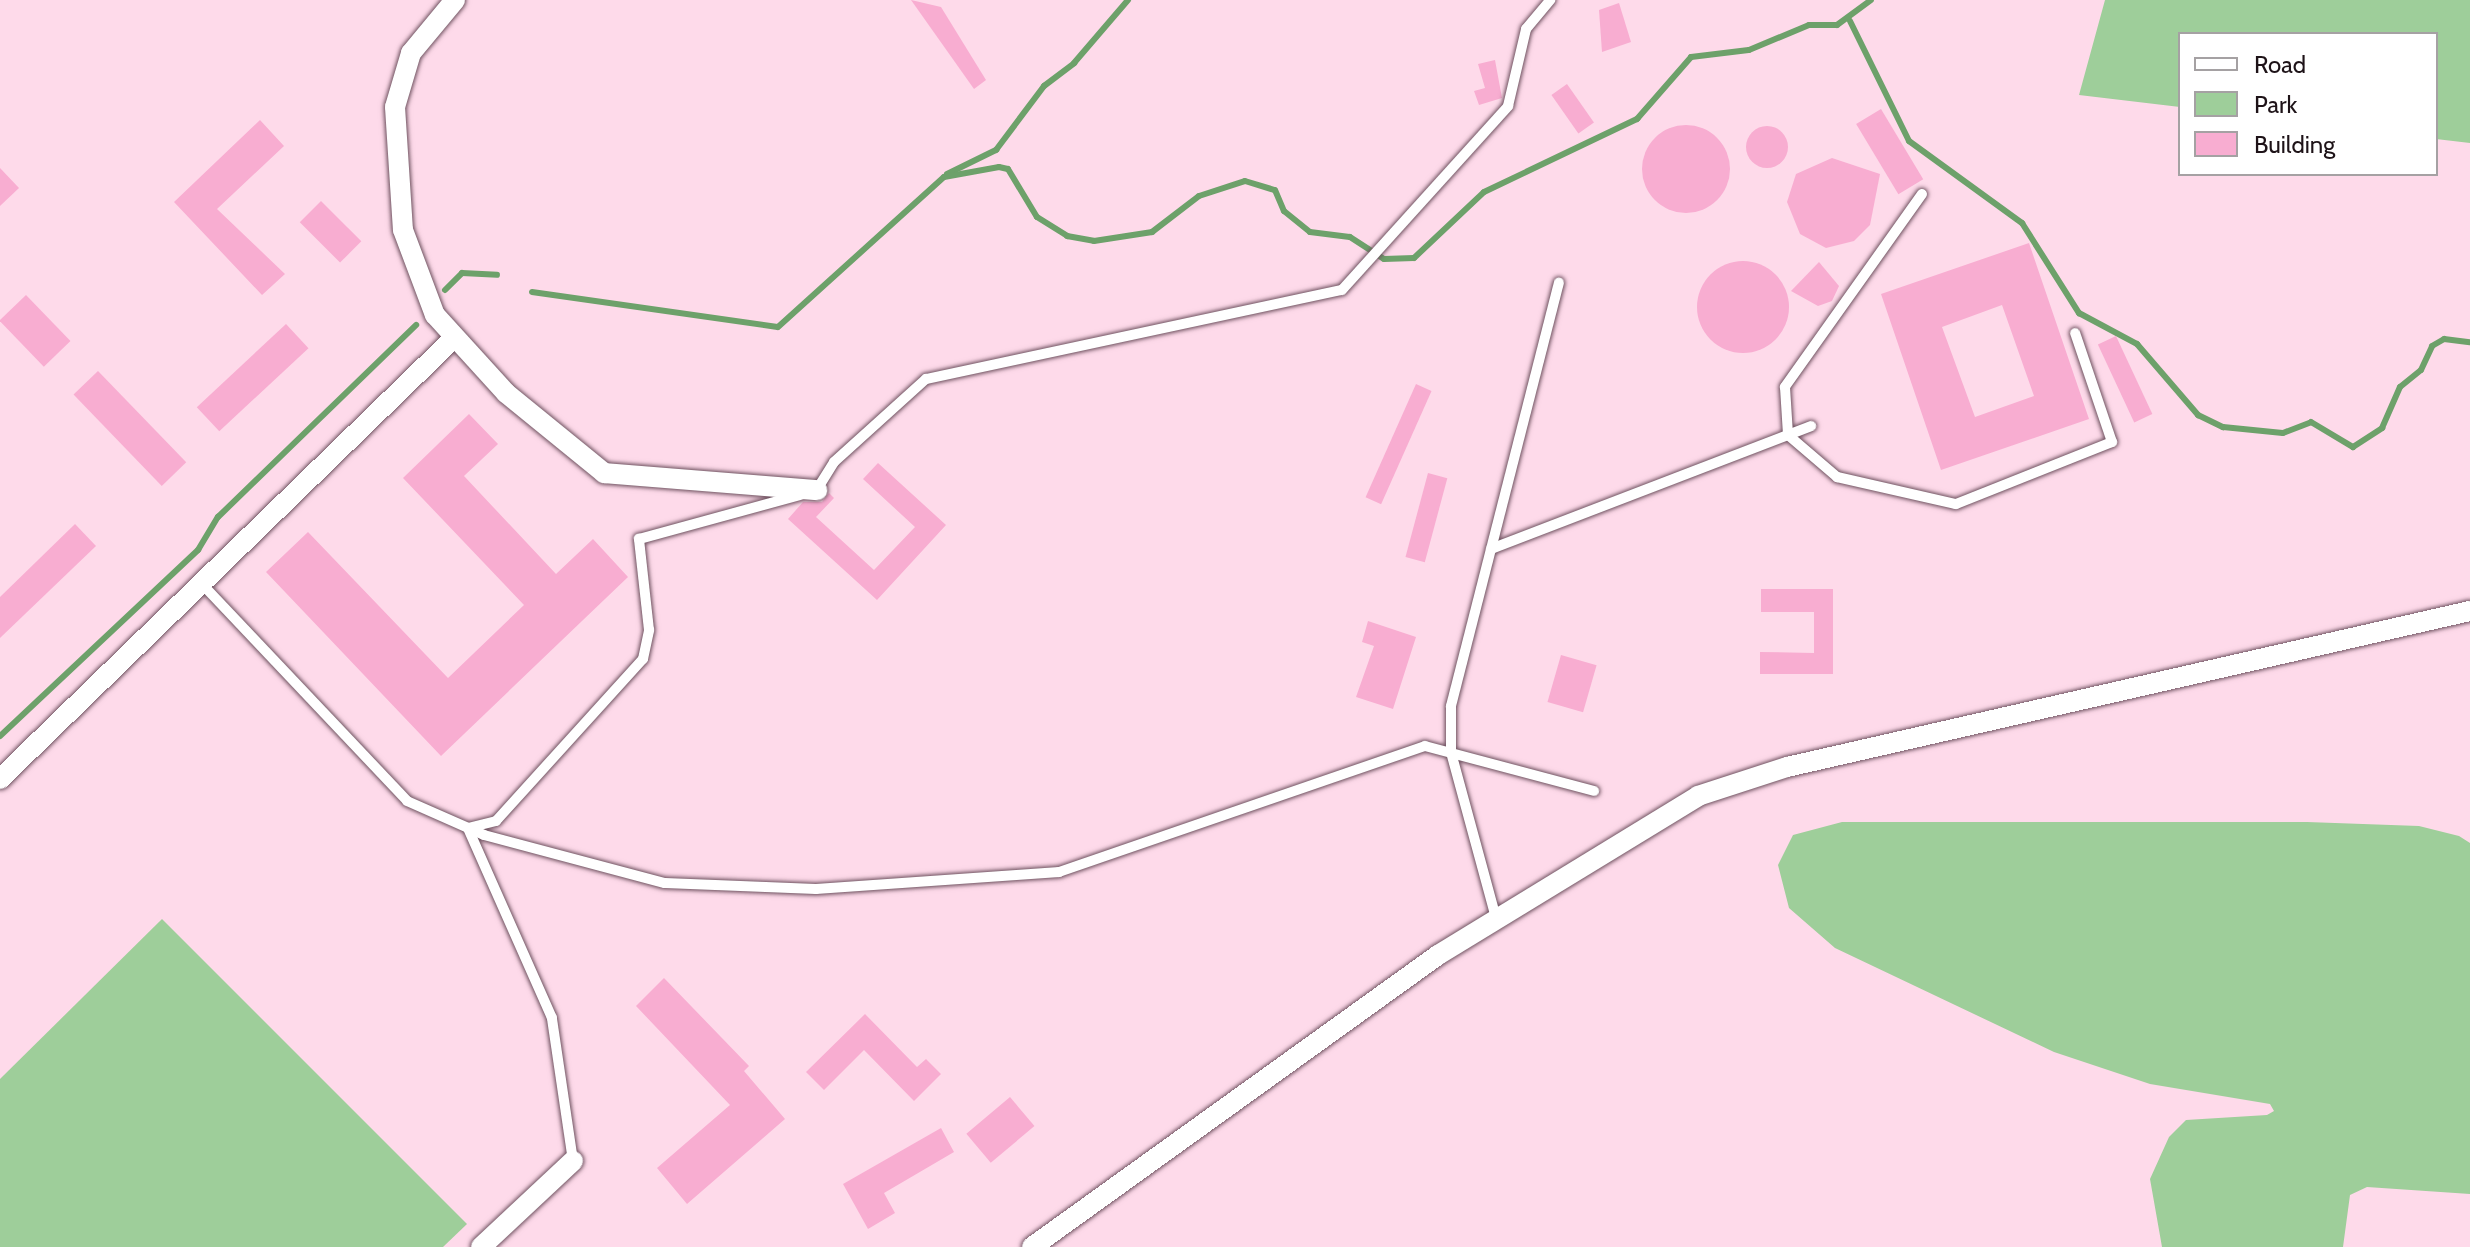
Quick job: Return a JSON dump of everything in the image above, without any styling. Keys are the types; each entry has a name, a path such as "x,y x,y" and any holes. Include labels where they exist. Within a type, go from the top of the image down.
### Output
{"street":[{"path":"455,0 411,53 395,107 403,230 422,297 435,315 453,339 604,473 817,490"},
{"path":"0,779 453,339"},
{"path":"1032,1247 1496,918 1641,825 1719,788 2470,611"},
{"path":"481,1247 573,1161"}],"lane":[{"path":"468,828 496,821 643,659 649,630 639,539 817,490 834,462 926,379 1342,290 1508,106 1526,29 1550,0"},
{"path":"1922,194 1785,387 1788,435 1837,477 1956,504 2112,442 2075,333"},
{"path":"1496,918 1451,752 1451,706 1559,283"},
{"path":"1491,549 1811,426"},
{"path":"203,585 378,777 407,801 468,828 688,886 816,889 1030,875 1087,866 1414,748 1451,752 1594,791"},
{"path":"468,828 552,1018 573,1161"}],"green space":[{"path":"2105,0 2470,0 2470,143 2438,139 2438,32 2178,32 2178,107 2079,95"},
{"path":"1842,822 2307,822 2419,826 2459,836 2470,843 2470,1194 2367,1187 2350,1195 2343,1247 2162,1247 2150,1179 2169,1137 2186,1120 2267,1115 2274,1111 2270,1104 2150,1084 2054,1052 1835,948 1789,908 1778,865 1793,835"},
{"path":"162,919 467,1224 443,1247 0,1247 0,1079"}],"building":[{"path":"911,0 941,7 986,80 974,89"},
{"path":"1619,3 1631,42 1602,52 1599,10"},
{"path":"1495,60 1502,98 1479,105 1474,91 1485,88 1478,64"},
{"path":"1567,84 1594,123 1578,133 1551,95"},
{"path":"1881,109 1923,179 1898,194 1856,124"},
{"path":"260,120 284,146 217,209 285,274 262,295 174,202"},
{"path":"1677,125 1695,125 1711,132 1723,144 1730,160 1730,178 1723,194 1711,206 1695,213 1677,213 1661,206 1649,194 1642,178 1642,160 1649,144 1661,132"},
{"path":"1767,126 1782,132 1788,147 1782,162 1767,168 1752,162 1746,147 1752,132"},
{"path":"1832,158 1880,174 1870,225 1854,241 1826,248 1800,234 1787,202 1796,174"},
{"path":"0,168 19,188 0,206"},
{"path":"321,201 361,241 340,263 300,222"},
{"path":"2029,243 2089,419 1941,470 1881,294","holes":["2002,305 2034,396 1975,417 1942,327"]},
{"path":"1743,261 1761,265 1775,275 1785,289 1789,307 1785,325 1775,339 1761,349 1743,353 1725,349 1711,339 1701,325 1697,307 1701,289 1711,275 1725,265"},
{"path":"1819,262 1839,286 1832,301 1818,306 1791,291"},
{"path":"26,295 70,341 44,367 0,321"},
{"path":"286,324 309,348 219,431 197,407"},
{"path":"2116,336 2152,414 2134,422 2098,344"},
{"path":"98,371 186,462 162,486 74,395"},
{"path":"1416,384 1432,391 1381,504 1366,497"},
{"path":"469,414 498,444 464,476 556,574 593,539 628,577 441,756 266,572 308,532 448,678 524,605 403,478"},
{"path":"878,463 946,525 877,600 788,519 803,502 822,502 829,493 834,498 816,517 874,570 915,527 863,479"},
{"path":"1428,473 1447,478 1425,562 1405,557"},
{"path":"75,524 96,546 0,638 0,597"},
{"path":"1761,589 1833,589 1833,674 1760,674 1760,652 1814,653 1814,612 1761,612"},
{"path":"1368,621 1416,637 1393,709 1356,697 1374,646 1362,642"},
{"path":"1561,655 1597,665 1583,712 1547,702"},
{"path":"664,978 749,1066 744,1071 785,1119 687,1204 657,1168 730,1105 636,1006"},
{"path":"865,1014 917,1067 926,1059 941,1074 914,1101 864,1050 824,1090 806,1072"},
{"path":"1010,1097 1034,1126 991,1163 966,1134"},
{"path":"941,1128 954,1152 884,1193 895,1213 868,1229 843,1184"}],"waterway":[{"path":"947,174 996,150 1044,86 1074,63 1128,0"},
{"path":"532,292 778,327 944,177 999,167 1008,169 1037,217 1067,236 1094,241 1152,232 1199,196 1245,181 1275,190 1284,211 1310,232 1350,237 1384,259 1414,258 1484,192 1637,119 1691,57 1749,50 1809,25 1837,25 1871,0"},
{"path":"1850,21 1909,141 2022,223 2079,313 2137,344 2198,415 2223,427 2283,433 2311,422 2353,447 2382,428 2400,387 2421,370 2432,346 2444,339 2470,342"},
{"path":"445,290 462,273 497,275"},
{"path":"0,736 198,550 218,517 416,325"}]}
